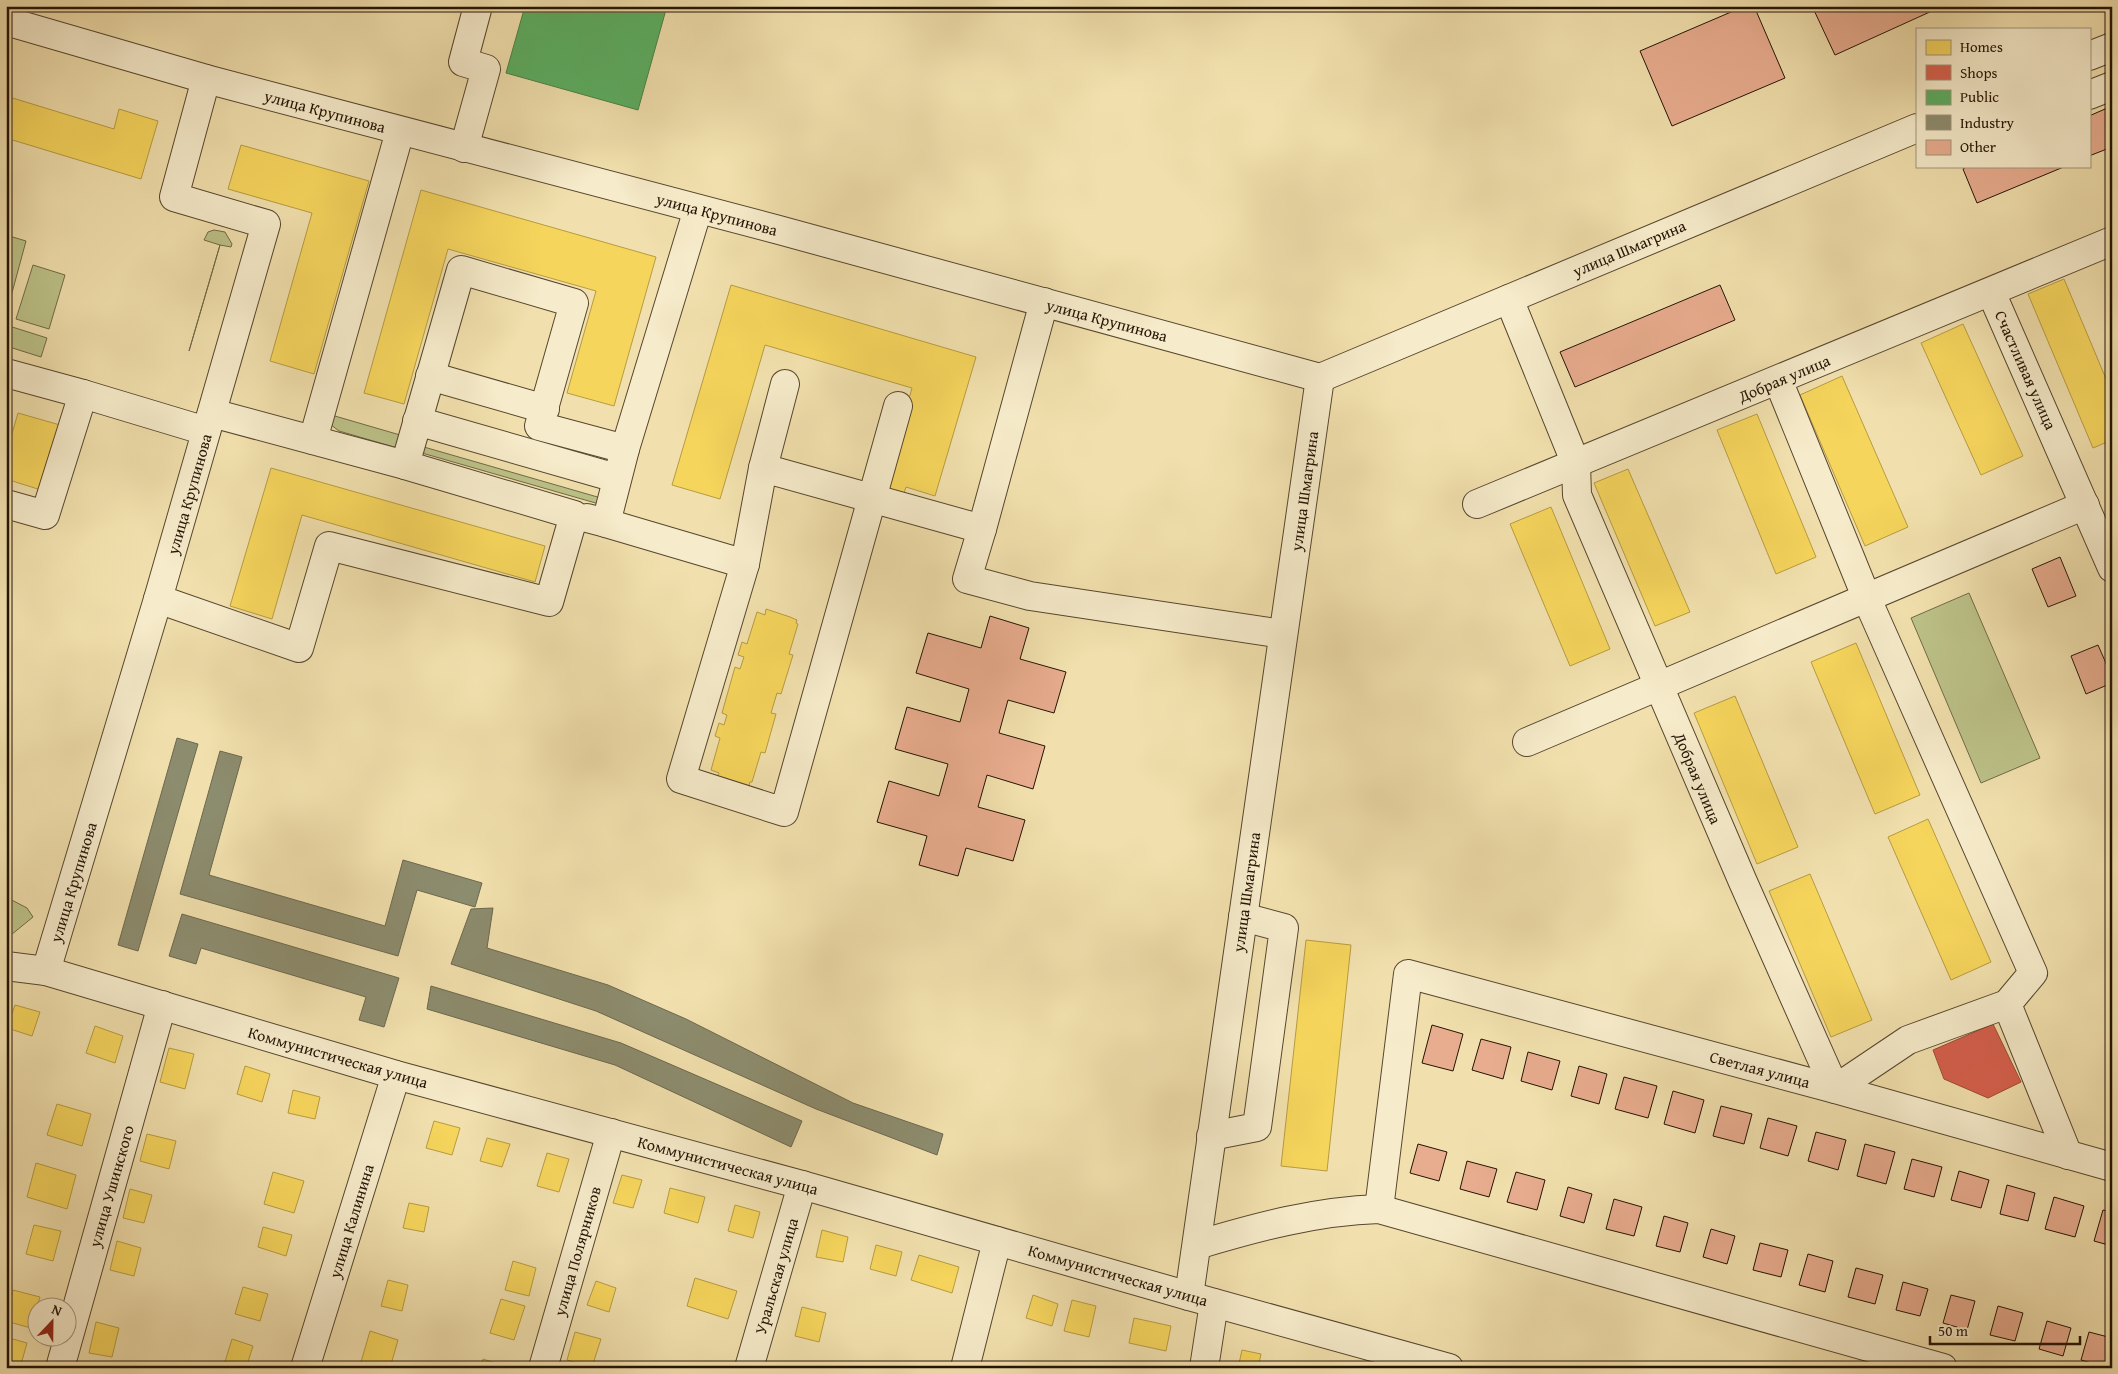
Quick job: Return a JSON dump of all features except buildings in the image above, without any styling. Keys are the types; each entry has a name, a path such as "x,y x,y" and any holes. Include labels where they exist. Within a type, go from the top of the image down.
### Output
{"street":[{"path":"464,148 486,68 463,62 478,6"},
{"name":"улица Крупинова","path":"6,21 206,79 698,209 1320,378"},
{"path":"2090,56 2112,47"},
{"name":"улица Крупинова","path":"46,971 158,600 266,224 174,197 206,79"},
{"path":"2090,95 2112,86"},
{"name":"улица Шмагрина","path":"1204,1368 1196,1245 1320,378 1916,128"},
{"path":"314,440 400,131"},
{"path":"606,522 616,478 698,209"},
{"name":"Счастливая улица","path":"2112,241 1992,292 2112,568"},
{"path":"404,465 461,270 574,303 540,426 625,449"},
{"name":"Добрая улица","path":"1477,504 1992,292"},
{"name":"Добрая улица","path":"1509,299 1576,464 1577,495 1743,882 1835,1089"},
{"path":"1044,302 968,579 1030,596 1283,634"},
{"path":"6,373 83,394 209,422 314,440 606,522 745,564"},
{"path":"430,376 545,409"},
{"path":"1778,380 1867,599 2033,973 2007,1004 1908,1040 1835,1089"},
{"path":"785,384 763,468 745,564 681,779 784,812 898,406"},
{"path":"6,504 46,515 83,394"},
{"path":"417,421 616,478"},
{"path":"763,468 982,529"},
{"path":"1527,742 1867,599 2085,504"},
{"path":"158,600 299,648 329,546 549,602 574,514"},
{"path":"1212,1136 1257,1127 1284,928 1243,917"},
{"name":"Коммунистическая улица","path":"6,966 46,971 396,1075 802,1185 1201,1299 1409,1362 1450,1368"},
{"name":"Светлая улица","path":"1379,1209 1408,974 1835,1089 2112,1167"},
{"path":"2007,1004 2068,1155"},
{"name":"улица Ушинского","path":"60,1368 162,1005"},
{"name":"улица Калинина","path":"306,1368 396,1075"},
{"name":"улица Полярников","path":"544,1368 610,1133"},
{"name":"Уральская улица","path":"750,1368 802,1185"},
{"path":"1196,1245 1276,1222 1329,1213 1379,1209 1943,1368"},
{"path":"965,1368 997,1241"}],"green space":[{"path":"214,230 225,232 232,244 231,247 204,240 208,232"},
{"path":"6,235 26,241 6,315"},
{"path":"33,265 65,275 49,329 16,319"},
{"path":"6,325 47,338 41,357 6,346"},
{"path":"328,414 407,437 400,447 394,447 339,431 326,421"},
{"path":"424,447 601,498 599,504 422,453"},
{"path":"1969,593 2040,758 1981,783 1911,618"},
{"path":"6,897 27,908 33,917 6,939"}]}
